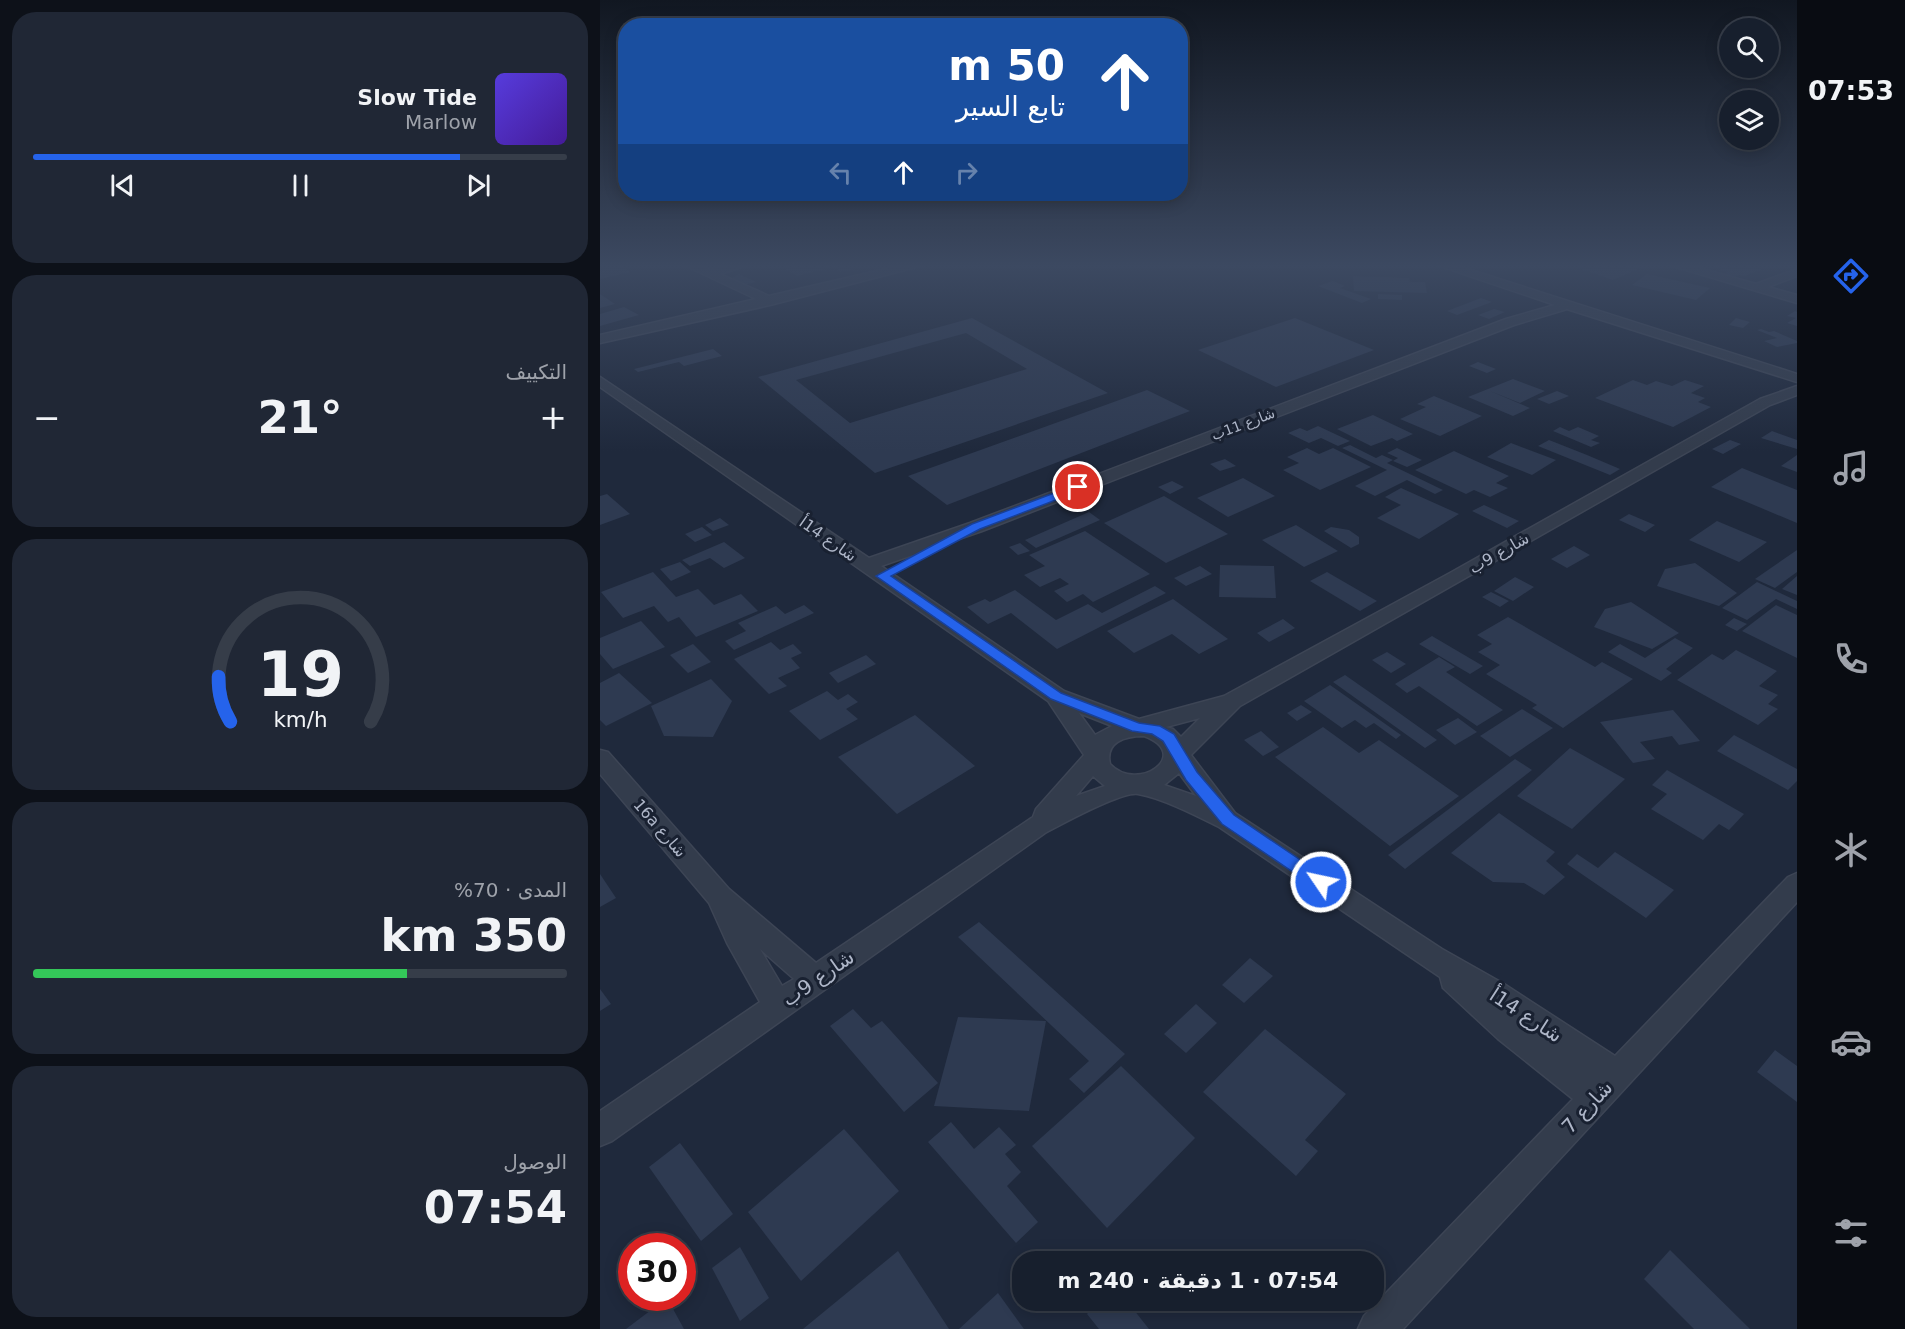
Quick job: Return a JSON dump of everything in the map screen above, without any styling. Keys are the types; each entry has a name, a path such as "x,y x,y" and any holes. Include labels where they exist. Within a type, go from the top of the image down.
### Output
{"street":[{"path":"600,341 661,326"},
{"name":"شارع 11ب","path":"866,565 976,526 1499,326"},
{"path":"1633,326 1797,378"},
{"name":"شارع 9ب","path":"1178,755 1202,728 1232,701 1457,577 1765,402 1797,378"},
{"name":"شارع 14أ","path":"600,381 1056,696 1137,727"},
{"name":"شارع 9ب","path":"1765,402 1797,390"},
{"name":"شارع 11ب","path":"882,576 976,526"},
{"name":"شارع 14أ","path":"1056,696 1097,756"},
{"name":"شارع 9ب","path":"1137,727 1232,701"},
{"path":"1137,727 1155,730 1169,737 1178,755 1173,768 1161,778 1136,784 1110,778 1100,768 1097,756 1106,738 1120,731 1137,727"},
{"name":"شارع 14أ","path":"1178,755 1199,786 1228,820"},
{"name":"شارع 9ب","path":"1036,826 1097,756"},
{"name":"16a شارع","path":"600,758 720,897 815,980"},
{"name":"شارع 9ب","path":"600,1130 1036,826 1088,801 1136,784"},
{"name":"شارع 14أ","path":"1136,784 1180,799 1228,820 1432,958 1509,1029 1607,1086"},
{"name":"شارع 7","path":"1377,1329 1797,885"},
{"name":"16a شارع","path":"720,897 737,935 778,1006"}],"building":[{"path":"943,326 987,326 1108,393 875,473 758,377","holes":["966,333 1027,369 850,423 796,380"]},
{"path":"1271,326 1315,326 1374,350 1276,387 1198,350"},
{"path":"1757,330 1774,331 1797,343 1777,347 1764,341 1777,338"},
{"path":"713,349 722,356 684,366 679,362 638,372 634,369"},
{"path":"1478,362 1496,369 1487,373 1469,366"},
{"path":"1513,379 1545,391 1520,403 1490,391 1530,408 1513,416 1468,397"},
{"path":"1633,380 1647,385 1656,381 1672,386 1685,380 1704,386 1691,393 1705,398 1698,402 1711,407 1673,427 1595,398"},
{"path":"1147,390 1190,411 947,505 908,476"},
{"path":"1557,391 1569,396 1549,404 1537,399"},
{"path":"1434,396 1482,416 1440,436 1400,419 1426,407 1417,404"},
{"path":"1373,415 1413,434 1397,441 1392,438 1371,446 1337,429"},
{"path":"1318,426 1350,441 1338,446 1321,438 1309,443 1288,433 1300,428 1307,431"},
{"path":"1560,427 1569,431 1578,427 1599,436 1591,440 1600,443 1591,447 1553,431"},
{"path":"1772,431 1797,440 1797,449 1761,438"},
{"path":"1549,440 1620,469 1610,475 1538,446"},
{"path":"1730,440 1741,444 1723,454 1712,449"},
{"path":"1511,443 1556,460 1532,475 1487,457"},
{"path":"1350,445 1376,458 1382,455 1393,460 1387,463 1443,490 1435,494 1407,480 1375,496 1355,486 1387,470 1342,448"},
{"path":"1307,448 1319,454 1333,448 1371,467 1320,490 1283,470 1299,463 1287,457"},
{"path":"1397,448 1422,460 1407,467 1393,461 1398,458 1387,453"},
{"path":"1454,451 1509,476 1496,483 1508,488 1490,497 1474,490 1466,494 1415,470"},
{"path":"1797,455 1797,472 1781,466"},
{"path":"1225,459 1236,466 1220,471 1210,464"},
{"path":"1742,468 1797,490 1797,523 1711,487"},
{"path":"1243,478 1275,496 1228,517 1197,498"},
{"path":"1172,481 1184,487 1170,494 1158,487"},
{"path":"1401,488 1459,514 1419,539 1377,518 1401,505 1385,497"},
{"path":"607,494 630,514 600,525 600,496"},
{"path":"1164,496 1228,534 1166,563 1104,523"},
{"path":"1484,505 1519,521 1507,528 1472,511"},
{"path":"1089,512 1100,520 1036,548 1025,540"},
{"path":"1629,514 1655,525 1645,532 1619,520"},
{"path":"720,518 729,525 713,531 705,525"},
{"path":"1717,521 1767,542 1739,562 1689,540"},
{"path":"1296,525 1338,551 1304,567 1262,540"},
{"path":"702,527 712,535 695,542 685,534"},
{"path":"1331,527 1349,530 1359,537 1359,544 1351,548 1324,531"},
{"path":"1085,531 1150,574 1093,602 1083,594 1067,602 1054,591 1069,584 1060,578 1040,587 1024,575 1045,566 1029,555"},
{"path":"724,542 745,558 724,568 710,558 690,566 682,560"},
{"path":"1020,543 1030,551 1018,555 1009,547"},
{"path":"1574,546 1590,555 1567,568 1551,559"},
{"path":"1797,550 1797,572 1775,588 1755,579"},
{"path":"680,562 691,572 671,581 660,569"},
{"path":"1695,563 1737,593 1719,606 1657,586 1665,569"},
{"path":"1220,565 1274,566 1276,598 1219,597"},
{"path":"1200,566 1212,574 1186,586 1174,578"},
{"path":"653,572 676,597 698,589 714,605 741,594 758,611 696,637 679,617 668,622 654,606 623,618 601,592"},
{"path":"1327,572 1377,601 1360,611 1310,581"},
{"path":"1797,576 1797,595 1782,589"},
{"path":"1515,577 1534,587 1513,601 1494,591"},
{"path":"1757,582 1797,601 1797,609 1776,599 1747,620 1722,608"},
{"path":"1155,586 1166,593 1057,649 1011,613 988,624 967,607 985,599 990,602 1015,590 1056,620 1088,604 1102,613"},
{"path":"1491,592 1509,601 1500,607 1482,597"},
{"path":"1173,599 1228,639 1199,654 1172,634 1134,653 1107,631"},
{"path":"1631,602 1679,633 1652,649 1594,627 1605,609"},
{"path":"804,605 814,613 734,650 725,641 746,631 738,623 776,606 785,614"},
{"path":"1776,605 1797,615 1797,658 1742,631"},
{"path":"1508,617 1595,667 1602,662 1633,679 1563,728 1532,708 1537,705 1486,674 1500,665 1478,652 1492,644 1477,635"},
{"path":"1734,618 1747,624 1737,631 1725,625"},
{"path":"1283,619 1295,628 1269,642 1257,633"},
{"path":"641,621 665,647 613,669 600,654 600,638"},
{"path":"1432,636 1483,666 1470,674 1419,644"},
{"path":"1675,638 1693,648 1666,669 1672,673 1661,681 1608,652 1620,644 1645,658"},
{"path":"771,642 780,650 793,644 802,653 791,658 800,668 778,678 787,686 769,694 734,659"},
{"path":"693,644 711,662 688,673 670,655"},
{"path":"1736,650 1777,671 1759,686 1778,695 1768,704 1778,709 1758,725 1677,680 1712,654 1723,660"},
{"path":"1387,652 1406,664 1391,673 1372,660"},
{"path":"866,655 876,664 838,683 829,673"},
{"path":"1439,657 1455,667 1446,672 1503,710 1477,726 1419,686 1407,693 1395,684"},
{"path":"619,673 652,703 606,726 600,720 600,683"},
{"path":"1345,675 1437,740 1425,748 1333,682"},
{"path":"711,679 732,701 713,737 664,736 651,706"},
{"path":"1330,685 1401,735 1396,739 1374,723 1366,728 1355,720 1342,728 1304,701"},
{"path":"827,691 838,700 848,694 858,702 846,709 858,719 820,740 789,711"},
{"path":"1301,705 1312,712 1297,721 1287,713"},
{"path":"1522,709 1553,728 1510,757 1480,736"},
{"path":"1673,710 1700,741 1679,745 1672,736 1640,742 1655,759 1633,763 1600,722"},
{"path":"915,715 975,766 897,814 838,757"},
{"path":"1458,718 1477,732 1455,745 1436,730"},
{"path":"1323,727 1359,753 1379,740 1459,796 1390,846 1275,757"},
{"path":"1261,731 1279,747 1263,756 1244,740"},
{"path":"1734,735 1797,769 1797,781 1788,790 1717,751"},
{"path":"1570,748 1625,779 1572,829 1517,796"},
{"path":"1515,759 1532,770 1405,869 1388,855"},
{"path":"1667,770 1744,814 1729,830 1719,824 1703,840 1651,809 1667,794 1652,785"},
{"path":"1499,813 1555,852 1546,861 1565,877 1544,895 1524,883 1493,882 1451,853"},
{"path":"1615,852 1674,890 1646,918 1567,864 1577,854 1598,868"},
{"path":"600,874 616,898 600,907"},
{"path":"979,922 1125,1054 1084,1093 1069,1079 1089,1061 958,937"},
{"path":"1250,958 1273,976 1244,1003 1222,985"},
{"path":"600,989 611,1004 600,1011"},
{"path":"1196,1004 1217,1023 1186,1053 1164,1034"},
{"path":"853,1009 871,1028 882,1021 938,1083 904,1112 830,1026"},
{"path":"958,1017 1046,1021 1029,1111 934,1106"},
{"path":"1265,1029 1346,1094 1305,1140 1318,1151 1296,1176 1203,1092"},
{"path":"1775,1050 1797,1066 1797,1102 1757,1072"},
{"path":"1121,1066 1195,1138 1107,1228 1032,1146"},
{"path":"951,1122 974,1149 999,1127 1016,1145 1005,1154 1021,1172 1007,1186 1038,1222 1016,1243 928,1142"},
{"path":"844,1129 899,1191 801,1281 748,1212"},
{"path":"680,1143 733,1214 701,1241 649,1167"},
{"path":"740,1247 769,1298 740,1321 712,1268"},
{"path":"1670,1250 1750,1329 1694,1329 1644,1279"},
{"path":"898,1251 949,1329 803,1329"},
{"path":"998,1293 1024,1329 959,1329"},
{"path":"650,1311 674,1311 684,1329 626,1329"},
{"path":"1090,1311 1135,1311 1149,1329 1099,1329 1087,1314"}],"route":[{"path":"1078,487 976,526 882,576 1056,696 1137,727 1155,730 1169,737 1192,776 1228,820 1321,882"}]}
